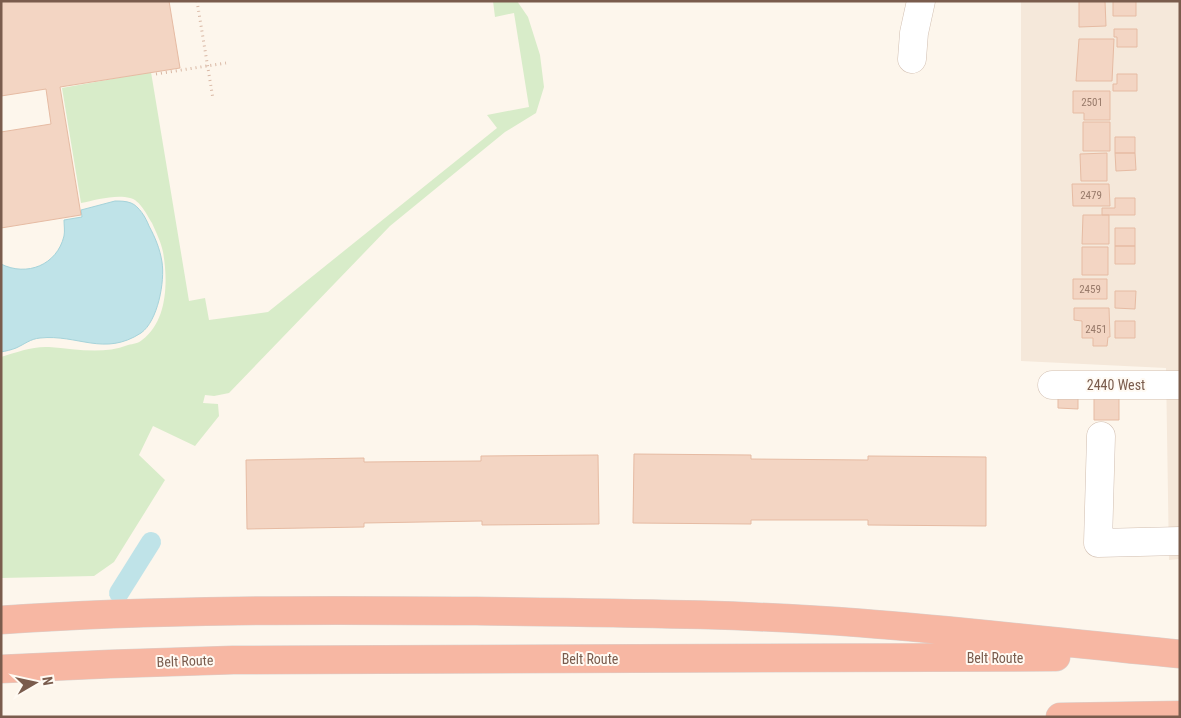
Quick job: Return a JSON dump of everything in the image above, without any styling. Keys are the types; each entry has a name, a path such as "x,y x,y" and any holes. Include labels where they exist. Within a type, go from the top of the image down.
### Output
{"highway":[{"path":"1,620 166,612 414,610 657,614 862,623 1180,656"},
{"name":"Belt Route","path":"1,669 242,660 1180,656"},
{"path":"1060,717 1180,715"}],"street":[{"path":"912,59 914,33 921,1"},
{"name":"2440 West","path":"1052,385 1180,385"},
{"path":"1101,436 1098,543 1180,541"}],"path":[{"path":"197,1 213,99"},
{"path":"156,74 226,63"}],"shaded area":[{"path":"1021,1 1180,1 1180,559 1169,560 1166,368 1021,361"}],"green space":[{"path":"493,1 517,1 528,17 540,55 544,87 536,113 505,132 390,226 229,393 214,396 205,395 203,403 218,404 219,416 195,446 153,426 139,455 165,480 114,562 94,576 1,578 1,357 37,347 99,351 138,343 151,332 157,322 164,299 165,263 162,248 152,223 140,205 134,199 124,197 105,198 81,203 62,88 151,72 189,301 205,298 209,320 268,312 497,128 487,115 529,107 514,13 495,17"}],"water":[{"path":"115,201 131,203 139,209 146,219 160,252 163,270 161,290 156,310 147,327 141,333 128,340 115,343 103,344 67,339 40,338 14,349 1,352 1,264 21,269 40,266 55,254 60,246 64,234 64,220 82,217 81,210"}],"building":[{"path":"1,1 169,1 180,68 60,87 81,215 1,228 1,132 51,124 46,89 1,96"},
{"path":"1079,1 1105,1 1106,26 1079,27"},
{"path":"1113,1 1136,1 1136,16 1113,16"},
{"path":"1114,29 1137,29 1137,47 1117,47 1117,37 1114,37"},
{"path":"1079,39 1114,39 1112,81 1076,81"},
{"path":"1117,74 1137,74 1137,91 1113,91 1113,84 1117,84"},
{"path":"1073,91 1110,91 1110,120 1084,120 1084,113 1073,113"},
{"path":"1083,122 1110,122 1110,151 1083,151"},
{"path":"1115,137 1135,137 1135,153 1115,153"},
{"path":"1107,153 1107,181 1081,181 1080,154"},
{"path":"1115,153 1135,153 1136,170 1116,171"},
{"path":"1072,184 1109,184 1110,206 1073,206"},
{"path":"1115,198 1135,198 1135,215 1102,215 1102,208 1115,208"},
{"path":"1083,215 1109,215 1109,244 1082,244"},
{"path":"1115,228 1135,228 1135,246 1115,246"},
{"path":"1115,246 1135,246 1135,264 1115,264"},
{"path":"1082,247 1108,247 1108,275 1082,275"},
{"path":"1073,279 1107,279 1107,299 1073,299"},
{"path":"1115,291 1136,291 1135,309 1115,308"},
{"path":"1074,308 1109,308 1110,337 1108,337 1107,346 1093,346 1093,338 1082,338 1082,321 1074,320"},
{"path":"1115,321 1135,321 1135,338 1115,338"},
{"path":"1058,394 1078,394 1078,409 1058,408"},
{"path":"1094,394 1119,394 1119,420 1094,420"},
{"path":"634,454 751,455 751,459 868,460 868,456 986,457 986,526 868,525 868,520 751,520 751,524 633,523"},
{"path":"598,455 599,524 482,525 482,521 364,523 364,527 247,529 246,460 364,458 364,462 481,461 481,456"}],"waterway":[{"path":"119,593 151,542"}]}
